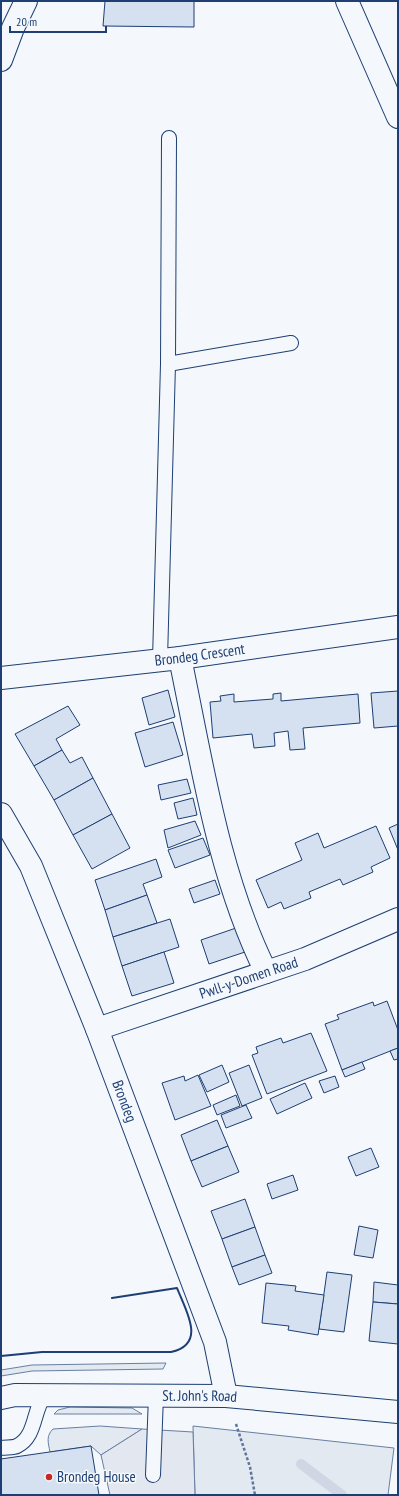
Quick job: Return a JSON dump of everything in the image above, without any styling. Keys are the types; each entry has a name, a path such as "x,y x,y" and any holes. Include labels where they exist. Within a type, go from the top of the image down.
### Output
{"street":[{"path":"1,60 13,28 26,1"},
{"path":"347,1 398,117"},
{"name":"Brondeg Crescent","path":"1,678 170,659 398,627"},
{"path":"170,659 226,866 254,948 266,972"},
{"name":"Brondeg","path":"1,814 31,866 97,1029 215,1342 226,1396"},
{"name":"Pwll-y-Domen Road","path":"97,1029 305,958 398,919"},
{"name":"St. John's Road","path":"1,1398 15,1395 226,1396 398,1412"}],"lane":[{"path":"169,138 168,364 170,659"},
{"path":"168,364 291,342"},
{"path":"1,1448 17,1446 30,1434 38,1403 44,1396"},
{"path":"154,1475 156,1396"}],"path":[{"path":"226,1396 250,1466 255,1495"}],"shaded area":[{"path":"166,1363 163,1369 32,1371 1,1376 1,1370 32,1365"},
{"path":"70,1407 132,1408 142,1414 54,1414 58,1410"},
{"path":"100,1426 142,1429 101,1455 91,1446 50,1452 48,1437 53,1429"},
{"path":"193,1426 394,1448 388,1495 195,1495"},
{"name":"Brondeg House","path":"142,1429 193,1432 195,1495 110,1495 101,1455"}],"building":[{"path":"105,1 194,1 194,27 103,26"},
{"path":"168,690 175,717 149,725 142,698"},
{"path":"398,691 398,726 374,728 371,693"},
{"path":"281,693 281,701 358,694 360,723 303,728 305,749 290,750 288,731 274,733 275,746 254,748 252,734 213,738 210,702 221,701 220,696 234,694 234,702 273,699 273,694"},
{"path":"68,706 80,725 56,739 62,750 34,766 15,734"},
{"path":"173,722 183,755 145,767 135,733"},
{"path":"62,750 70,763 82,757 93,778 54,800 34,766"},
{"path":"93,778 112,814 73,835 54,800"},
{"path":"187,779 191,793 161,800 158,785"},
{"path":"193,798 197,815 178,819 174,803"},
{"path":"112,814 130,848 92,869 73,835"},
{"path":"195,821 201,835 168,848 164,830"},
{"path":"398,824 398,850 389,828"},
{"path":"376,826 390,858 371,867 373,872 343,885 340,879 309,892 311,898 284,909 281,902 268,908 256,880 302,860 295,843 318,833 324,848"},
{"path":"203,838 210,855 175,868 168,850"},
{"path":"156,859 162,877 143,884 147,895 105,910 95,880"},
{"path":"215,880 220,894 194,903 189,889"},
{"path":"147,895 157,923 113,937 105,910"},
{"path":"170,919 179,947 122,966 113,937"},
{"path":"239,927 248,951 209,964 201,940"},
{"path":"164,952 174,983 132,996 122,966"},
{"path":"387,1001 398,1030 398,1048 342,1070 325,1024 339,1019 337,1015 373,1002 374,1006"},
{"path":"311,1033 327,1071 267,1094 252,1055 258,1053 256,1047 281,1038 283,1043"},
{"path":"398,1048 398,1059 394,1060 390,1051"},
{"path":"362,1062 365,1069 345,1077 342,1070"},
{"path":"222,1065 229,1082 207,1092 199,1075"},
{"path":"249,1065 262,1098 242,1106 229,1073"},
{"path":"198,1075 211,1106 175,1120 162,1083 184,1076 185,1081"},
{"path":"335,1076 339,1087 324,1093 319,1081"},
{"path":"305,1083 312,1098 277,1114 270,1099"},
{"path":"236,1095 240,1106 217,1115 213,1105"},
{"path":"246,1105 252,1118 226,1128 221,1115"},
{"path":"217,1120 228,1146 191,1161 181,1135"},
{"path":"228,1146 239,1172 202,1187 191,1161"},
{"path":"371,1148 379,1167 356,1176 348,1157"},
{"path":"293,1175 298,1190 272,1199 267,1184"},
{"path":"245,1199 255,1227 222,1239 211,1211"},
{"path":"359,1226 378,1230 373,1258 354,1255"},
{"path":"255,1227 265,1255 232,1267 222,1239"},
{"path":"265,1255 272,1273 239,1285 232,1267"},
{"path":"327,1272 352,1275 344,1332 319,1329"},
{"path":"374,1282 398,1285 398,1304 373,1302"},
{"path":"266,1283 296,1286 295,1291 324,1295 318,1335 288,1330 289,1326 262,1323"},
{"path":"373,1302 398,1304 398,1344 369,1341"},
{"name":"Brondeg House","path":"91,1446 99,1495 1,1495 1,1459"}],"waterway":[{"path":"301,1464 342,1495"}],"wall":[{"path":"1,1356 42,1352 171,1352 182,1348 188,1342 191,1334 189,1316 177,1288 112,1298"}],"place":[{"name":"Brondeg House","path":"49,1477"}]}
